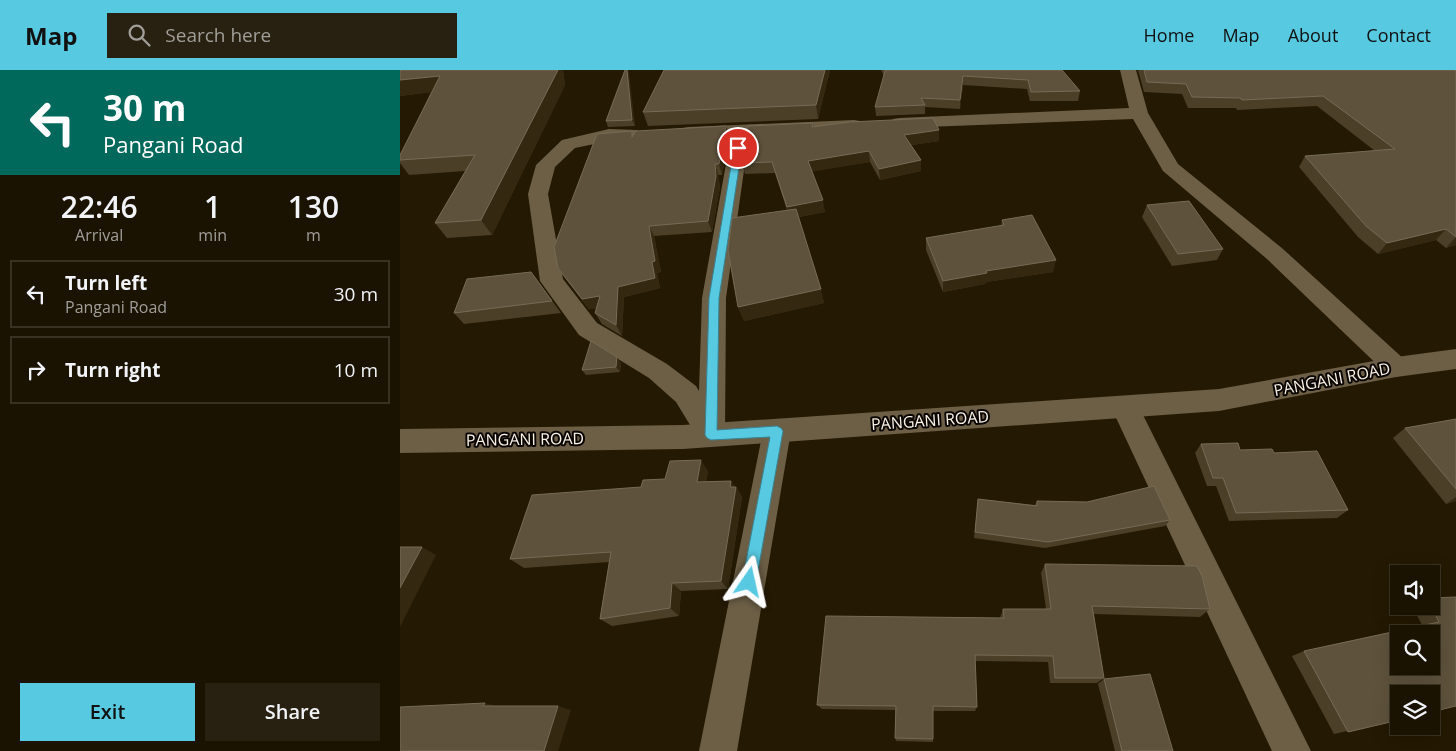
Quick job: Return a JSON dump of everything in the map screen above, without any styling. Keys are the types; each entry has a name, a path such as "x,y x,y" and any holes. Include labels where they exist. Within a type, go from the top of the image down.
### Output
{"street":[{"path":"1128,70 1139,113 1170,167 1275,254 1396,367"},
{"path":"711,435 686,394 658,371 588,329 552,281 538,194 546,165 569,144 609,135 1139,113"},
{"path":"711,435 714,298 741,130"},
{"name":"PANGANI ROAD","path":"400,441 711,435 1219,400 1396,367 1456,359"},
{"path":"1125,407 1292,751"},
{"path":"718,751 777,431"}],"building":[{"path":"400,70 558,70 481,220 435,223 475,155 400,160 400,155 440,76 400,80"},
{"path":"625,70 627,70 632,120 606,121"},
{"path":"664,70 825,70 816,105 643,112"},
{"path":"885,70 1062,70 1080,91 1031,92 1028,80 963,76 960,100 921,98 925,105 875,107"},
{"path":"1144,70 1456,70 1456,237 1446,229 1387,243 1366,226 1305,156 1395,149 1323,96 1242,100 1240,98 1192,97 1186,84 1147,82"},
{"path":"933,118 939,130 904,135 921,160 879,169 869,151 808,161 823,200 787,207 772,162 742,163 748,126 813,123 812,127 850,122"},
{"path":"726,126 719,164 715,164 716,176 708,221 649,226 655,261 652,262 655,278 618,287 616,325 595,313 600,296 582,299 558,268 554,247 597,134 632,131 632,137 636,131"},
{"path":"1189,201 1223,249 1178,254 1147,205"},
{"path":"796,209 821,289 738,307 728,250 732,218"},
{"path":"1032,215 1056,260 986,271 987,273 943,281 926,238 1004,225 1002,220"},
{"path":"531,272 552,301 454,313 467,279"},
{"path":"591,341 617,357 616,367 582,370"},
{"path":"1456,419 1456,489 1405,428"},
{"path":"1238,443 1240,450 1272,449 1274,453 1317,451 1348,510 1236,513 1223,478 1213,478 1201,444"},
{"path":"701,460 697,482 731,481 730,487 736,487 721,581 672,583 670,608 600,619 611,552 510,559 532,495 641,487 643,480 665,479 670,461"},
{"path":"1154,486 1170,520 1048,542 975,532 978,499 1037,506 1037,501 1087,502"},
{"path":"400,547 422,547 400,588"},
{"path":"1045,564 1197,566 1202,576 1210,609 1092,606 1104,678 1055,678 1053,656 975,655 977,707 933,706 933,739 895,738 896,706 817,705 826,616 1004,618 1003,609 1051,609"},
{"path":"1456,597 1456,706 1440,710 1440,685 1390,685 1390,722 1348,732 1304,651 1390,633 1390,675 1440,675 1440,625 1425,625 1439,622 1436,615 1440,615 1440,598"},
{"path":"1150,674 1173,751 1122,751 1104,679"},
{"path":"485,703 483,706 558,706 544,751 400,751 400,707"}],"route":[{"path":"738,148 714,298 711,435 777,431 749,582"}]}
